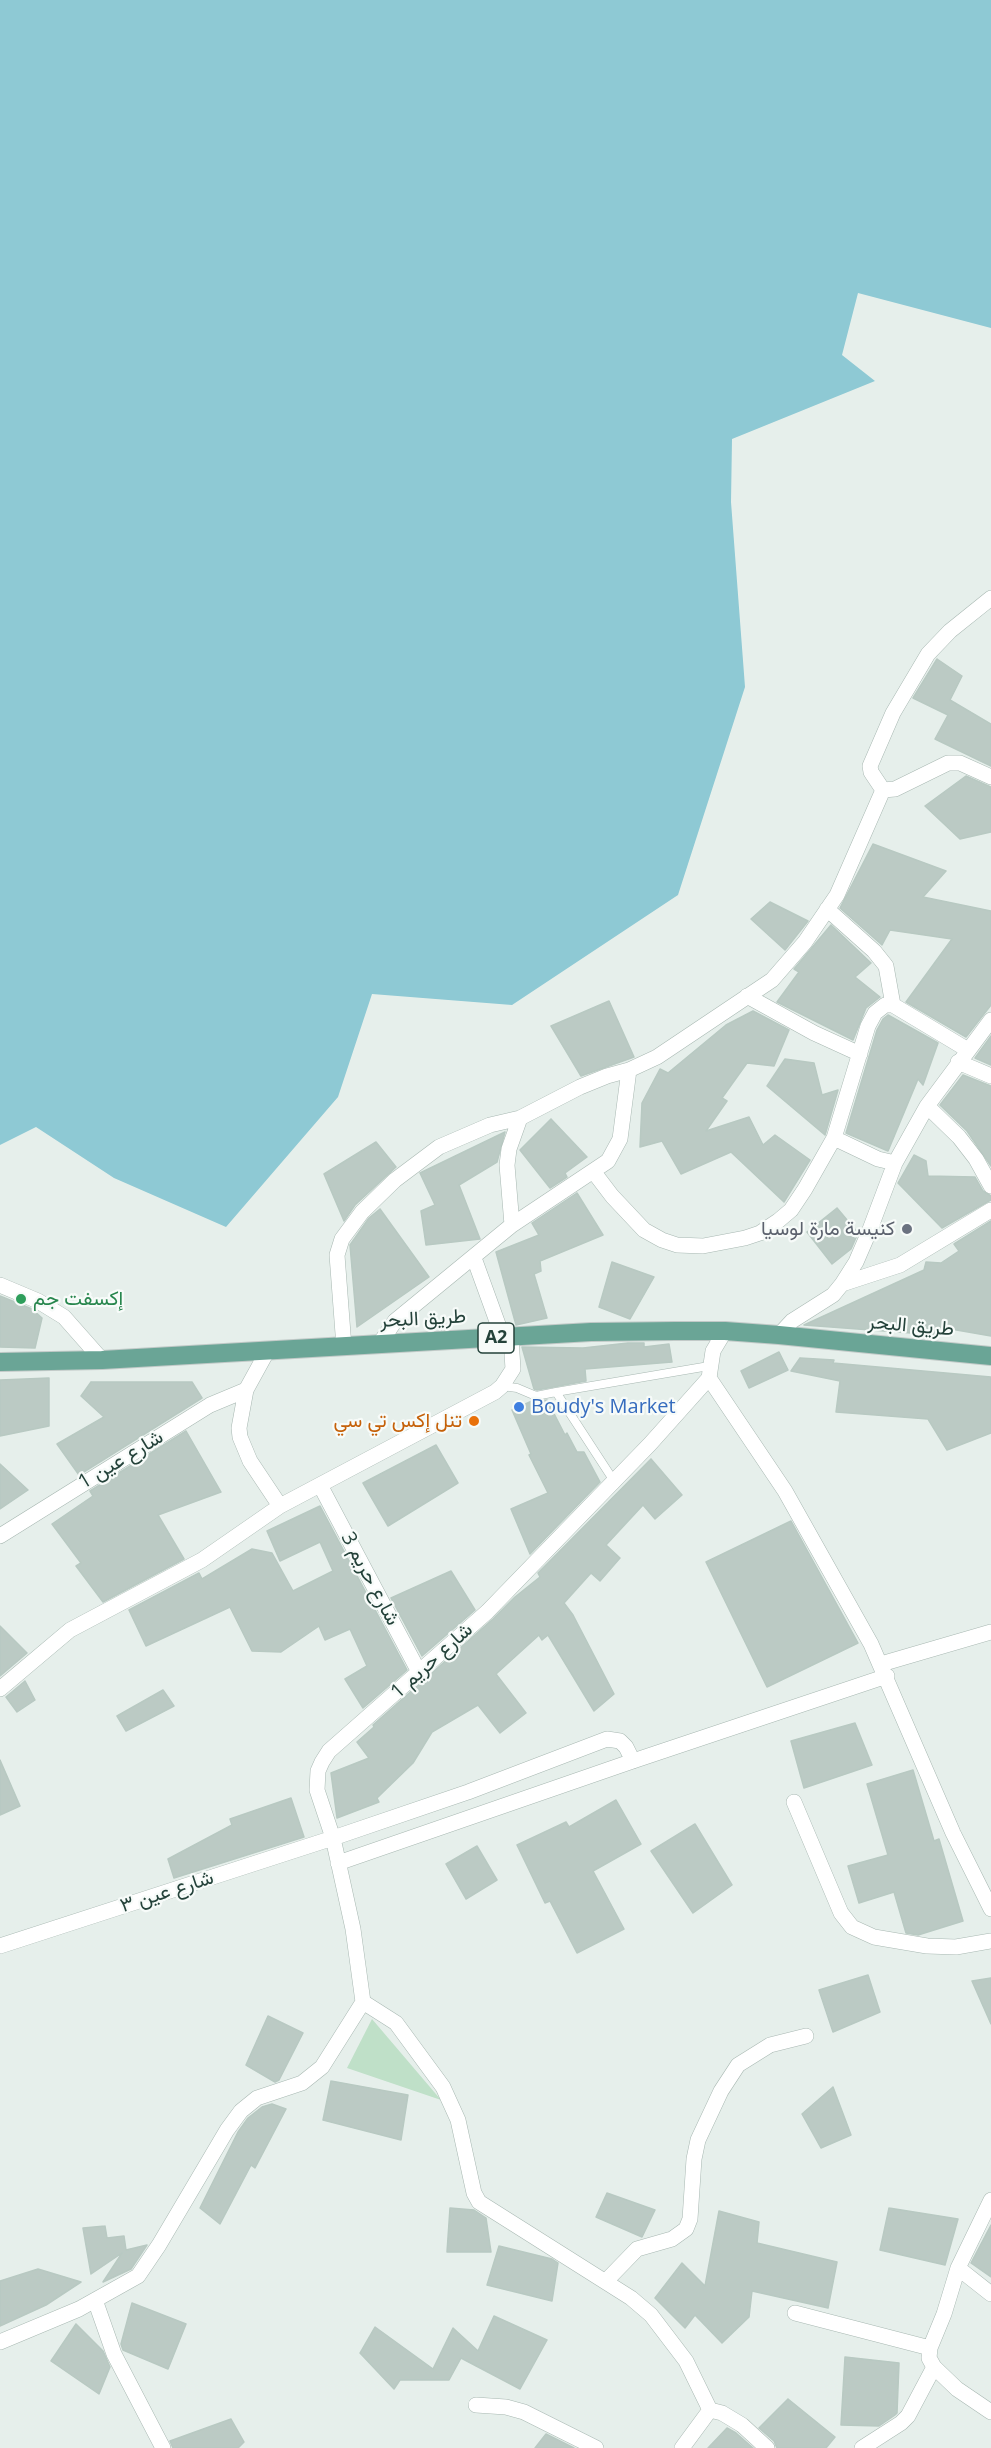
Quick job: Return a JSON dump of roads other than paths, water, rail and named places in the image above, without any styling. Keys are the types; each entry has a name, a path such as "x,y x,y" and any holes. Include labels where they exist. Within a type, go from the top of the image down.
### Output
{"main road":[{"name":"طريق البحر","path":"0,1362 102,1360 591,1332 725,1331 991,1356"}],"street":[{"path":"884,790 871,772 870,766 893,713 928,654 950,631 989,602"},
{"path":"884,790 895,789 948,763 960,763 991,777"},
{"path":"344,1347 337,1255 342,1239 362,1212 394,1180 439,1147 490,1125 520,1118 607,1076 629,1070 671,1049 781,971 805,942 837,895 884,790"},
{"path":"826,909 874,951 886,966 893,1005"},
{"path":"747,996 799,1025 860,1054"},
{"path":"593,1171 612,1196 644,1230 662,1240 677,1245 703,1246 760,1233 791,1209 834,1138 875,1013 885,1005 893,1005 991,1076"},
{"path":"779,1335 792,1321 833,1295 842,1284 869,1232 895,1163 927,1106 991,1020"},
{"path":"380,1343 387,1331 402,1315 512,1225 608,1161 620,1139 629,1070"},
{"path":"927,1106 959,1137 976,1159 991,1186"},
{"path":"512,1225 507,1165 509,1149 520,1118"},
{"path":"834,1138 878,1159 895,1163"},
{"path":"842,1284 900,1264 991,1210"},
{"path":"0,1689 70,1630 202,1560 280,1506 495,1392 502,1386 514,1364 507,1338 474,1258"},
{"path":"0,1285 38,1301 64,1317 102,1360"},
{"name":"شارع حريم 1","path":"363,2002 353,1929 333,1838 317,1790 318,1771 322,1762 329,1751 487,1611 614,1481 709,1372 713,1352 725,1331"},
{"path":"268,1350 246,1390 240,1428 243,1447 280,1506"},
{"path":"709,1372 785,1491 884,1670 953,1833 991,1909"},
{"name":"شارع عين 1","path":"0,1536 210,1405 246,1390"},
{"name":"شارع حريم 3","path":"320,1485 420,1672"},
{"path":"338,1863 633,1761 991,1632"},
{"name":"شارع عين ٣","path":"0,1946 333,1838 478,1788 607,1739 620,1741 633,1761"},
{"path":"794,1802 841,1913 852,1927 874,1937 927,1946 967,1946 991,1941"},
{"path":"0,2342 95,2300 132,2280 146,2267 227,2130 241,2111 256,2098 302,2083 322,2067 363,2002 396,2023 425,2060 447,2094 458,2120 478,2202 643,2307 686,2361 710,2410 722,2413 742,2425 767,2448"},
{"path":"606,2282 637,2249 672,2239 686,2229 690,2219 694,2159 698,2140 721,2091 738,2065 770,2045 806,2036"},
{"path":"991,2200 958,2268 944,2314 930,2348 929,2358 934,2367 957,2389 991,2412"},
{"path":"958,2268 991,2294"},
{"path":"95,2300 114,2354 163,2448"},
{"path":"795,2313 930,2348"},
{"path":"862,2448 908,2416 934,2367"},
{"path":"476,2405 506,2407 524,2412 596,2448"},
{"path":"682,2448 710,2410"}],"lane":[{"path":"502,1386 517,1388 536,1396 709,1372"},
{"path":"556,1392 614,1481"}],"water":[{"path":"0,0 991,0 991,328 858,293 842,355 875,381 732,439 731,502 745,687 678,895 512,1005 372,994 338,1097 226,1227 114,1178 36,1127 0,1145"}],"place":[{"name":"كنيسة مارة لوسيا","path":"907,1229"},
{"name":"إكسفت جم","path":"21,1299"},
{"name":"Boudy's Market","path":"519,1407"},
{"name":"تنل إكس تي سي","path":"474,1421"}]}
